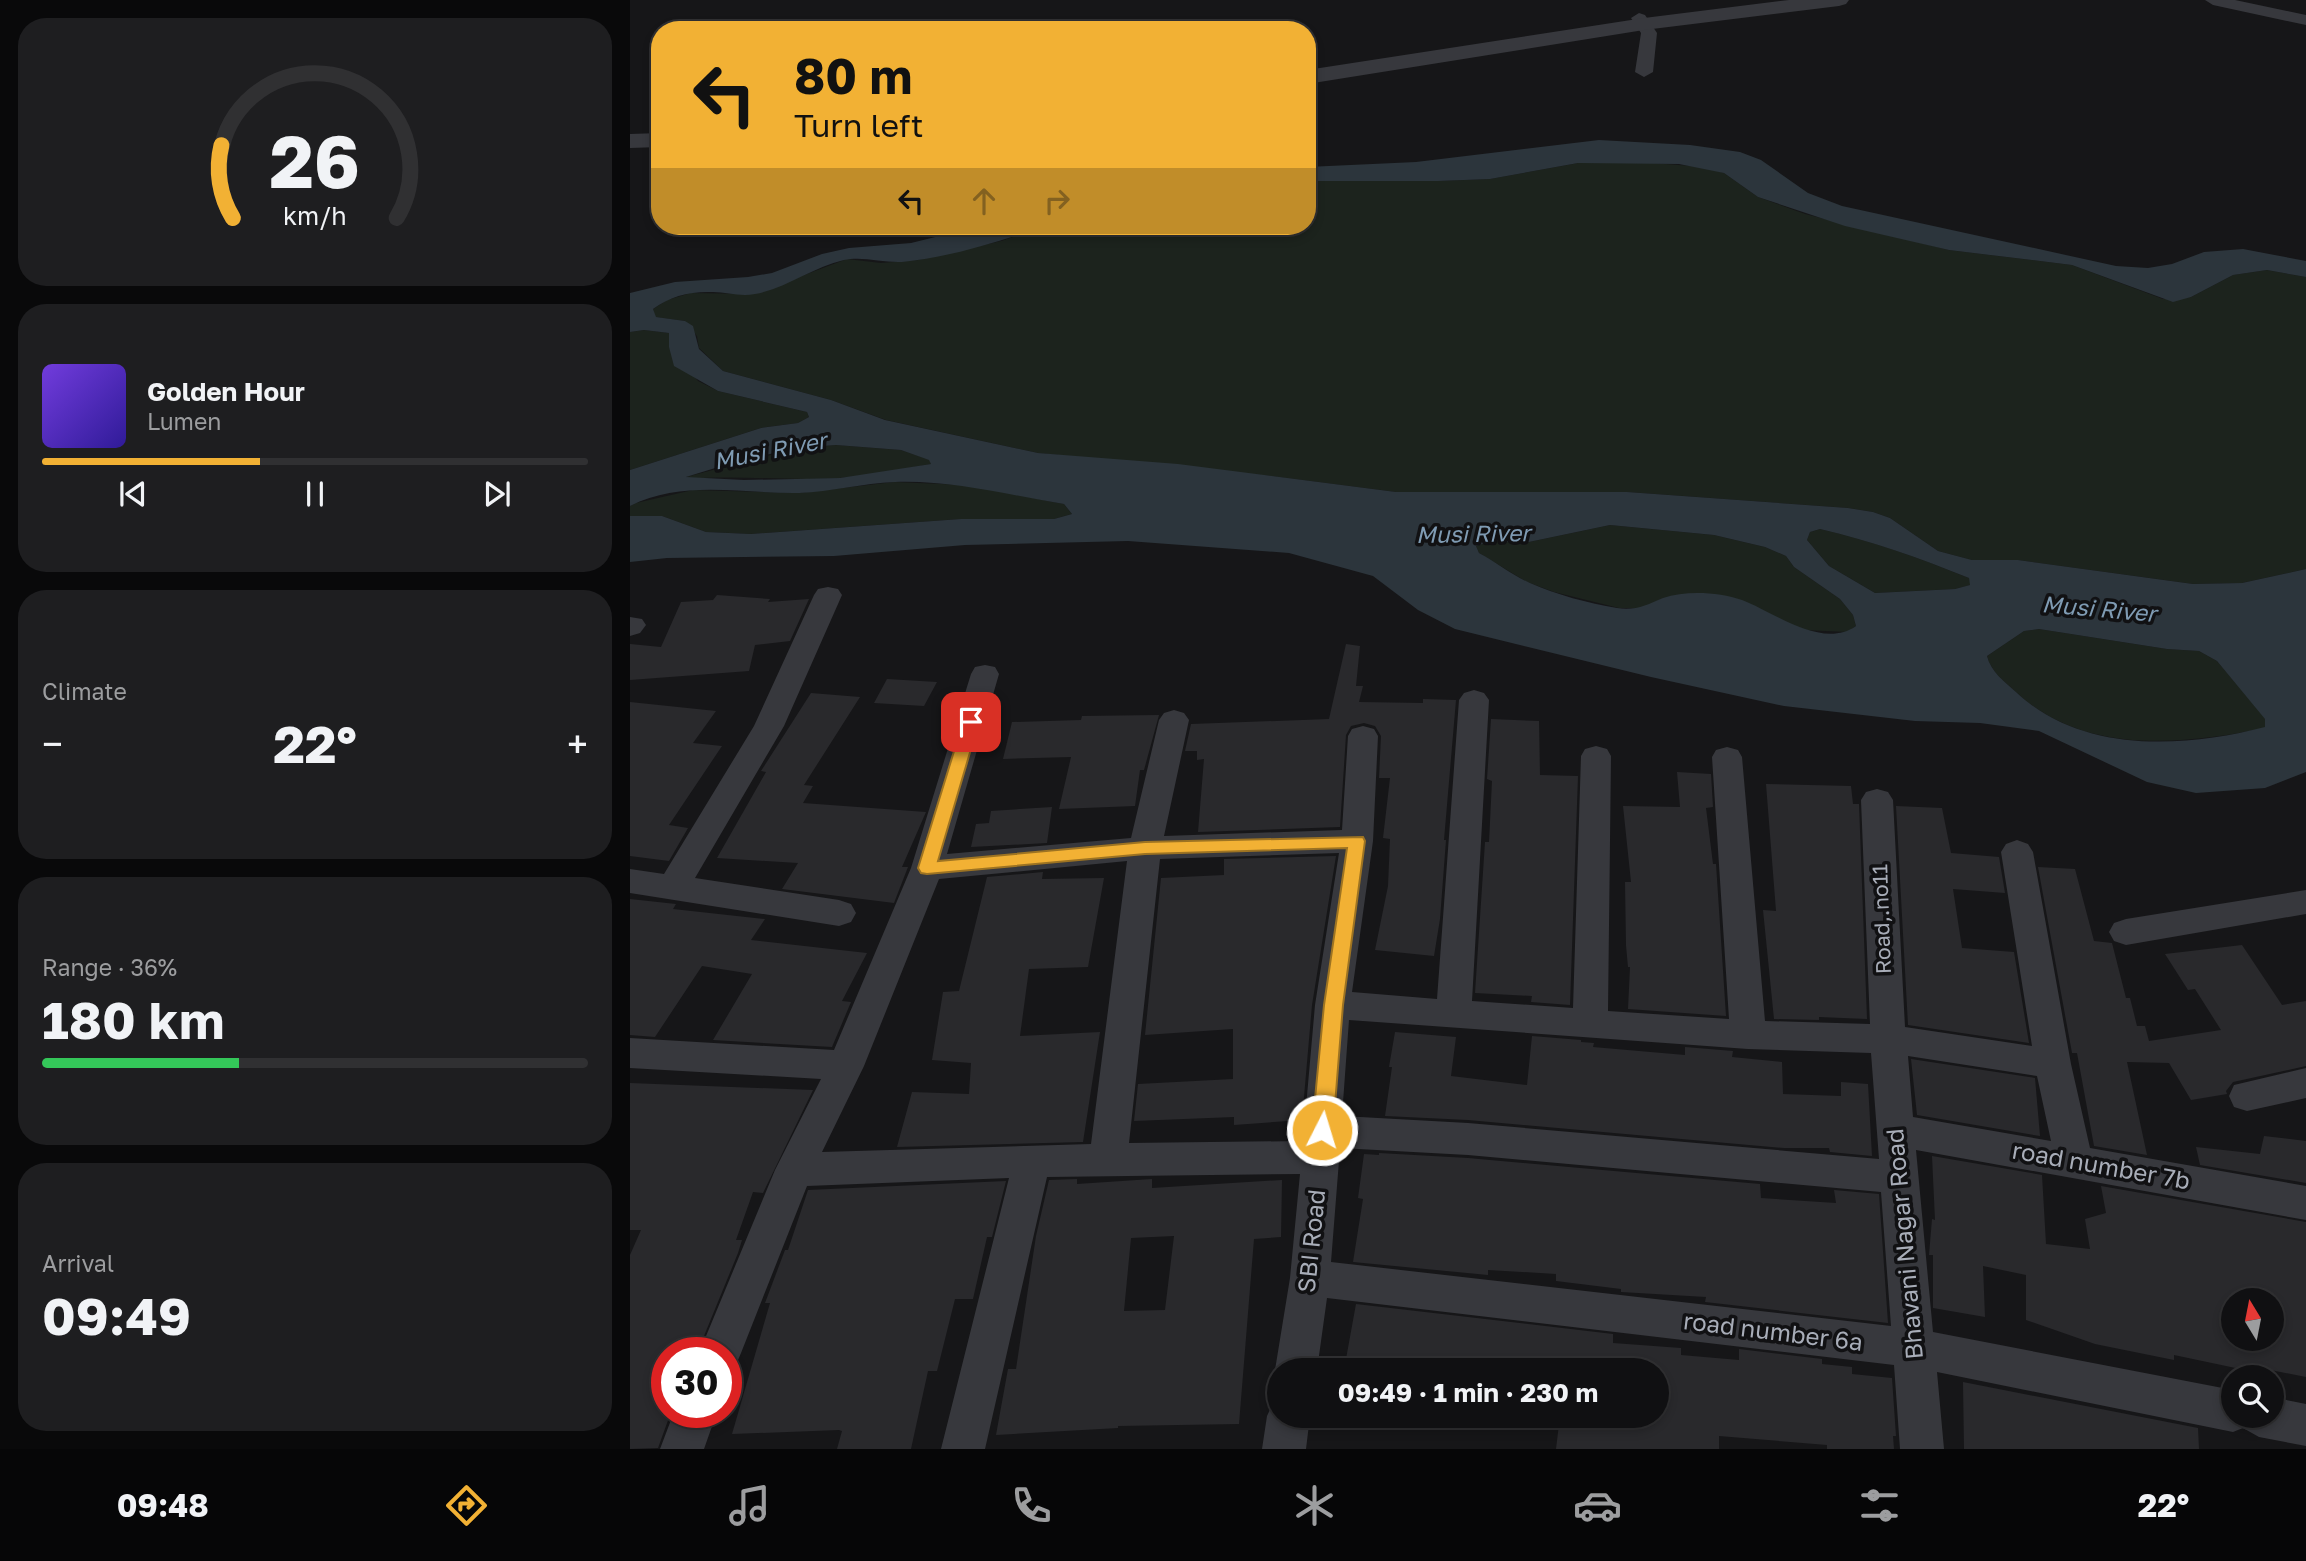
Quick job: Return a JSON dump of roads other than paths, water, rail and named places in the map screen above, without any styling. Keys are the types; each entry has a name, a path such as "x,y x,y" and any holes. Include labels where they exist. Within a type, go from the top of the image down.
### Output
{"street":[{"path":"1316,68 1784,0"},
{"path":"1316,75 1641,21 1839,0"},
{"path":"2213,0 2306,20"},
{"path":"1641,21 1648,33 1644,72"},
{"path":"630,141 651,141"},
{"path":"630,149 651,149"},
{"path":"673,887 769,726 828,595"},
{"path":"726,1337 794,1170 846,1066 927,868 985,674"},
{"path":"1454,1012 1474,700"},
{"path":"1108,1160 1145,848 1174,720"},
{"name":"SBI Road","path":"1298,1358 1310,1278 1333,1005 1357,841 1363,736"},
{"path":"1590,1023 1596,756"},
{"path":"1727,757 1748,1035"},
{"name":"Road,.no11","path":"1877,800 1888,1039"},
{"path":"927,868 1145,848 1357,841"},
{"path":"2017,852 2053,1064 2074,1161"},
{"path":"630,881 839,912"},
{"path":"2126,932 2306,902"},
{"path":"1333,1005 1748,1035 1888,1039 2053,1064"},
{"name":"Bhavani Nagar Road","path":"1888,1039 1922,1449"},
{"path":"630,1053 846,1066"},
{"path":"2247,1096 2306,1083"},
{"name":"road number 7b","path":"1895,1130 2306,1203"},
{"path":"794,1170 1108,1160 1322,1144 1468,1139 1898,1177"},
{"path":"963,1449 1032,1161"},
{"name":"road number 6a","path":"1310,1278 1914,1348 2221,1409"},
{"path":"2284,1421 2306,1425"},
{"path":"682,1449 690,1428"},
{"path":"1284,1449 1287,1428"}],"water":[{"path":"1599,140 1690,145 1740,152 1761,160 1808,193 1842,206 2116,266 2148,268 2172,264 2204,252 2243,249 2306,261 2306,277 2267,270 2233,275 2191,297 2173,302 2072,265 1949,250 1845,226 1758,197 1724,173 1679,164 1578,163 1490,179 1316,181 1316,167 1416,162"},
{"name":"Musi River","path":"943,235 1017,235 921,260 844,260 767,291 744,295 697,292 666,301 653,309 656,317 685,321 693,326 699,349 723,371 831,400 885,420 1038,453 1178,464 1396,492 1627,492 1848,508 1890,518 1938,551 1972,560 2018,560 2193,584 2242,583 2306,569 2306,772 2265,788 2196,793 2147,782 2039,731 1980,723 1915,721 1784,706 1455,629 1418,610 1373,576 1289,553 1128,541 965,545 834,556 667,558 630,562 630,516 662,516 706,532 751,534 961,519 1054,519 1072,514 1064,504 959,486 916,482 799,493 692,490 650,498 630,506 630,470 761,428 798,423 809,417 807,412 718,391 674,366 669,333 644,330 630,332 630,293 675,282 772,273 822,254 849,248 911,243","holes":["836,445 901,450 929,460 931,464 840,478 744,480 686,477 738,461 797,448","1610,525 1714,535 1765,547 1786,556 1794,567 1840,599 1853,615 1856,626 1843,632 1828,634 1813,631 1742,600 1713,594 1672,595 1630,609 1595,604 1523,580 1479,553 1476,546 1492,541 1524,543","1820,529 1895,550 1969,578 1970,585 1955,589 1875,593 1829,566 1807,540 1810,532","2039,629 2167,649 2199,651 2217,661 2265,719 2265,727 2168,742 2134,741 2071,727 2042,712 2016,692 1998,676 1987,656 2024,631"]}]}
